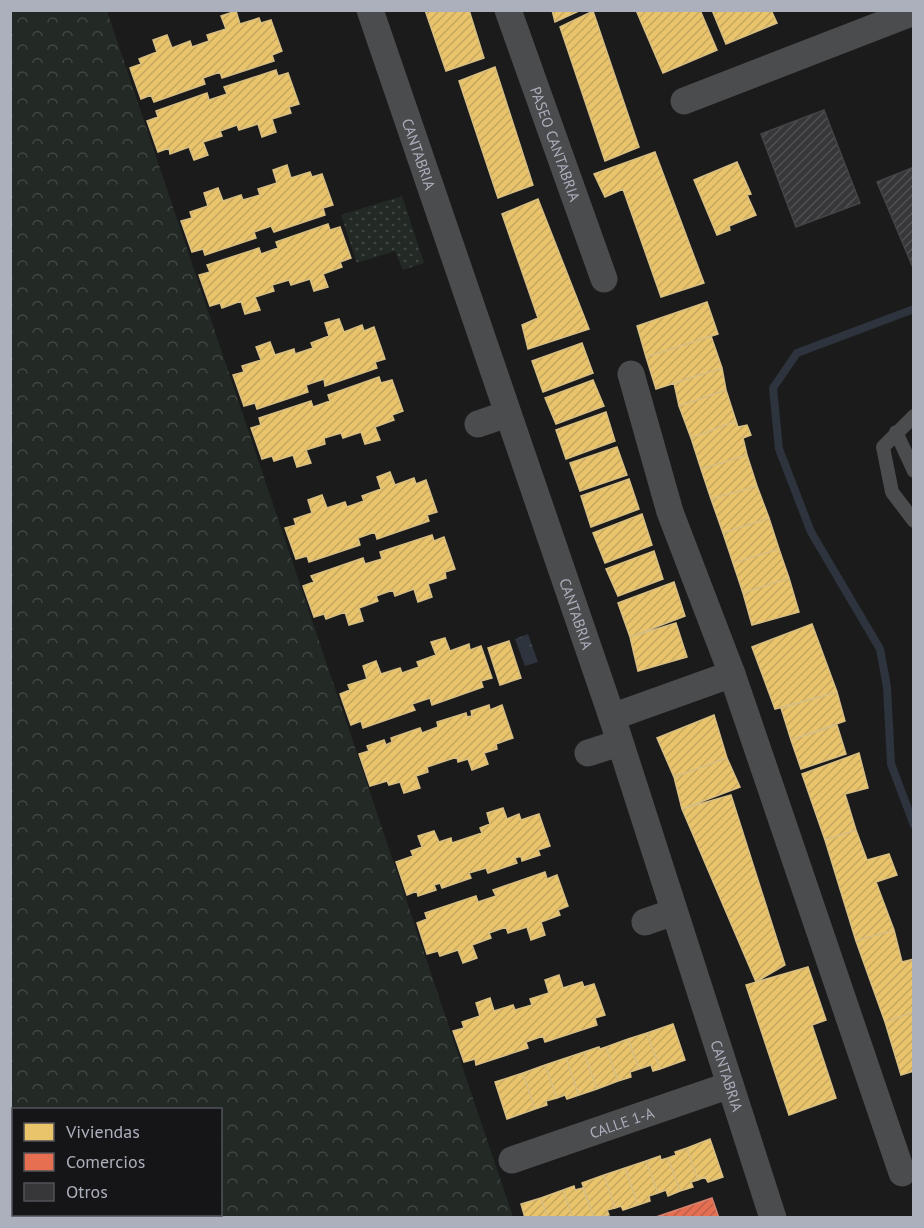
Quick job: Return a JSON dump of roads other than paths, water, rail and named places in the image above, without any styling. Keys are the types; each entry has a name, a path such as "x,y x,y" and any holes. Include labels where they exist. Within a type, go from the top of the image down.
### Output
{"street":[{"name":"CANTABRIA","path":"370,10 612,717 773,1218"},
{"name":"PASEO CANTABRIA","path":"508,10 604,279"},
{"path":"684,101 914,12"},
{"path":"631,374 670,512 732,674 902,1173"},
{"path":"478,424 507,414"},
{"path":"612,717 732,674"},
{"path":"588,753 619,743"},
{"path":"645,922 674,912"},
{"name":"CALLE 1-A","path":"512,1160 730,1085"}],"lane":[{"path":"914,416 883,447 892,492 914,521"},
{"path":"896,432 914,471"}],"water":[{"path":"528,634 538,662 525,666 515,639"}],"waterway":[{"path":"914,309 797,353 773,388 779,449 811,532 880,649 887,687 891,764 914,825"}]}
